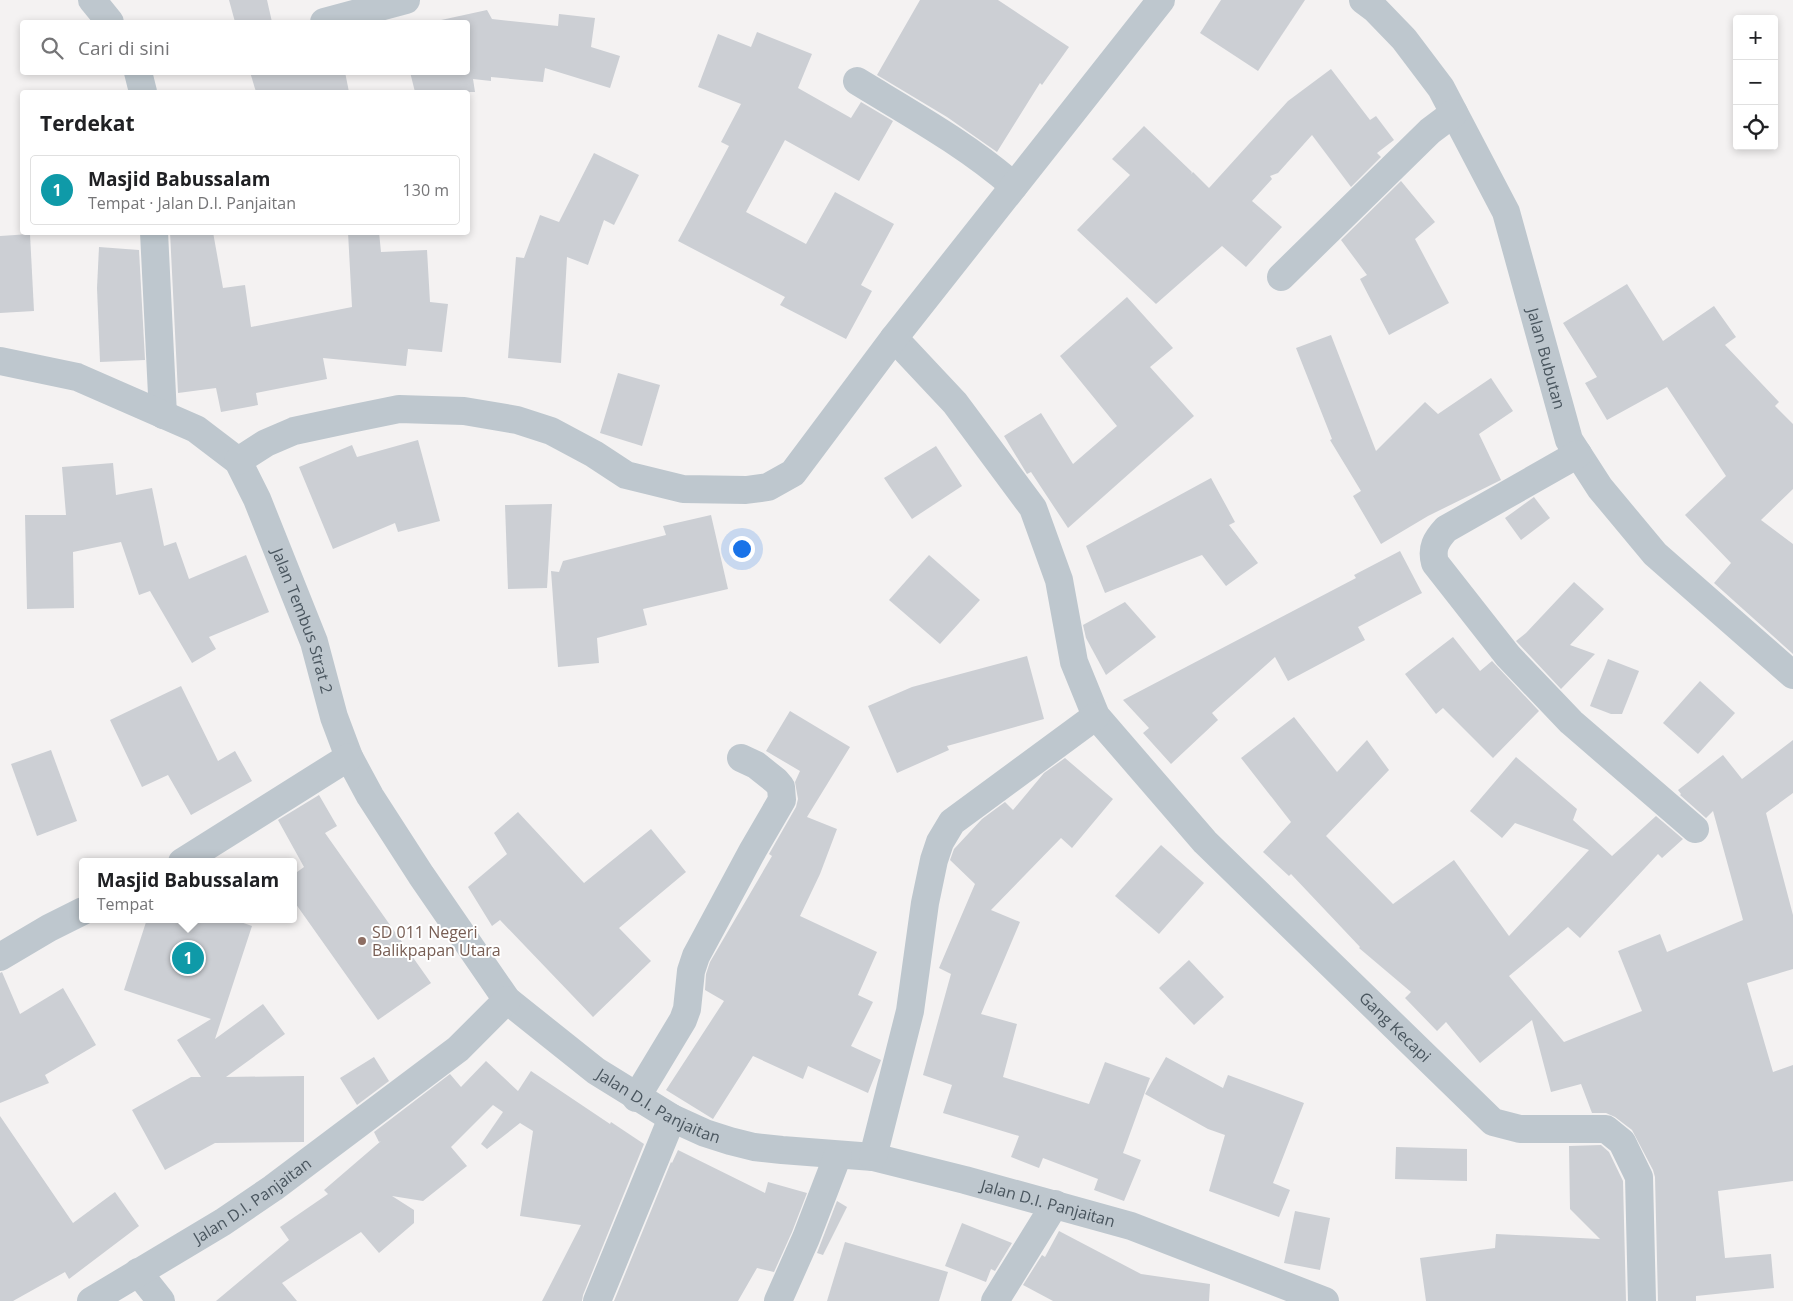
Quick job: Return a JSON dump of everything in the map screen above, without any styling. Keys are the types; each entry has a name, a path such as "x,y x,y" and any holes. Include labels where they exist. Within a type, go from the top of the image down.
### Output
{"street":[{"path":"92,0 108,20"},
{"path":"331,20 406,0"},
{"path":"238,461 266,443 294,432 350,418 399,409 464,411 517,420 551,432 594,454 626,476 683,489 746,490 768,487 793,472 894,338 1161,0"},
{"name":"Jalan Bubutan","path":"1363,0 1375,9 1404,39 1441,88 1506,212 1569,440 1600,488 1655,554 1793,675"},
{"path":"857,81 955,142 992,167 1014,186"},
{"path":"1281,276 1430,131 1454,113"},
{"path":"154,235 162,415"},
{"name":"Gang Kecapi","path":"894,338 955,403 1033,508 1059,580 1074,662 1096,716 1205,842 1493,1122 1520,1129 1606,1129 1622,1142 1639,1177 1642,1301"},
{"name":"Jalan Tembus Strat 2","path":"0,361 78,378 196,429 238,461 257,499 314,642 334,717 349,757 370,796 416,867 508,1000"},
{"path":"1578,454 1446,530 1436,543 1432,553 1435,563 1508,656 1571,722 1695,829"},
{"path":"872,1157 910,1011 925,903 934,860 940,842 952,822 1096,716"},
{"path":"188,858 349,757"},
{"path":"636,1098 683,1020 687,1009 691,971 696,956 782,800 781,787 776,781 756,765 741,758"},
{"path":"0,957 48,928 79,913"},
{"name":"Jalan D.I. Panjaitan","path":"91,1301 223,1222 273,1188 458,1049 508,1000 596,1071 636,1098 672,1118 705,1133 754,1147 872,1157 1055,1204 1131,1226 1320,1300"},
{"path":"597,1301 672,1118"},
{"path":"778,1301 806,1238 838,1155"},
{"path":"995,1301 1055,1204"},
{"path":"138,1272 161,1301"}],"building":[{"path":"229,0 267,0 272,20 234,20"},
{"path":"920,0 998,0 1069,47 1042,85 1040,83 997,152 947,117 877,75"},
{"path":"1221,0 1305,0 1258,71 1200,33"},
{"path":"487,10 492,19 558,26 559,14 595,18 591,47 620,56 610,88 545,68 543,82 491,77 491,81 473,79 475,92 470,92 470,90 414,90 411,75 470,75 470,20 441,20"},
{"path":"757,32 812,54 798,88 851,118 861,102 893,121 859,181 785,140 746,212 806,244 835,192 894,224 861,285 872,291 846,339 780,305 785,297 678,241 729,146 721,142 741,104 698,87 718,34 751,47"},
{"path":"1331,69 1370,120 1376,116 1394,140 1377,153 1381,157 1351,187 1312,135 1278,173 1270,176 1272,179 1252,201 1282,227 1246,267 1222,246 1156,304 1077,230 1130,175 1112,159 1144,126 1192,172 1191,174 1193,172 1209,188 1288,101"},
{"path":"251,75 346,75 349,90 255,90"},
{"path":"594,153 639,175 614,225 604,220 588,265 567,257 561,363 508,358 516,257 524,258 540,215 559,222"},
{"path":"1401,181 1435,222 1415,239 1449,303 1389,335 1360,279 1367,275 1341,240"},
{"path":"30,235 34,311 0,313 0,236"},
{"path":"170,235 214,235 223,288 245,285 251,327 352,307 348,235 379,235 381,252 427,250 430,302 448,304 442,352 408,349 406,366 323,358 327,379 256,393 258,405 221,412 216,388 178,393"},
{"path":"99,247 139,250 145,360 100,362 97,288"},
{"path":"1627,284 1663,341 1714,306 1736,337 1725,345 1779,402 1775,406 1793,424 1793,489 1761,520 1793,544 1793,654 1714,583 1731,563 1685,515 1726,476 1667,387 1607,420 1585,383 1597,377 1563,323"},
{"path":"1127,297 1173,348 1150,367 1194,416 1068,528 1031,472 1027,474 1004,436 1041,413 1073,464 1117,426 1060,356"},
{"path":"1331,335 1376,451 1425,402 1438,414 1491,378 1513,411 1479,434 1501,480 1428,516 1381,544 1353,496 1361,491 1330,440 1332,439 1296,348"},
{"path":"618,373 660,385 642,446 600,433"},
{"path":"418,440 440,521 398,532 395,523 333,549 299,467 352,445 357,457"},
{"path":"936,446 962,486 912,519 884,478"},
{"path":"113,463 116,495 152,488 164,546 176,542 189,579 246,555 269,612 209,637 216,649 192,663 150,591 139,595 121,542 73,552 74,608 27,609 25,515 66,515 62,467"},
{"path":"1211,478 1235,522 1229,525 1258,563 1226,586 1202,555 1105,593 1086,546"},
{"path":"1534,497 1550,518 1521,540 1505,518"},
{"path":"552,504 547,588 508,589 505,505"},
{"path":"711,515 728,589 643,609 647,625 597,638 599,663 558,667 551,571 559,572 563,561 666,535 663,526"},
{"path":"1400,551 1422,593 1358,627 1365,640 1288,681 1275,657 1212,713 1218,720 1171,764 1143,733 1149,728 1123,700 1356,578 1354,575"},
{"path":"929,555 980,600 940,644 889,600"},
{"path":"1574,582 1604,609 1570,645 1595,654 1561,689 1516,641 1526,633"},
{"path":"1125,602 1156,637 1106,675 1086,638 1083,625"},
{"path":"1453,637 1480,671 1492,661 1539,711 1493,758 1443,708 1436,714 1405,674"},
{"path":"1027,656 1044,719 947,746 949,750 897,773 868,706 912,687"},
{"path":"1608,659 1639,671 1622,714 1611,714 1590,706"},
{"path":"1700,681 1735,713 1698,754 1663,723"},
{"path":"181,686 218,761 235,751 252,781 191,815 168,775 142,787 110,720"},
{"path":"790,711 850,747 807,817 837,829 820,874 800,916 877,952 858,995 873,1002 851,1046 881,1060 868,1093 808,1066 803,1079 753,1056 713,1119 666,1090 724,1001 705,990 706,974 710,962 772,856 769,854 796,807 798,799 795,782 800,771 766,751"},
{"path":"1294,717 1337,772 1367,740 1389,770 1326,836 1393,904 1454,860 1509,936 1589,850 1515,823 1502,838 1470,811 1516,757 1577,809 1573,820 1612,856 1656,816 1683,839 1662,858 1658,854 1580,938 1568,927 1509,976 1564,1042 1642,1011 1618,951 1660,934 1667,952 1743,920 1713,811 1706,818 1680,795 1678,790 1723,755 1742,779 1793,740 1793,793 1766,813 1793,915 1793,969 1747,983 1773,1072 1793,1065 1793,1181 1718,1191 1725,1258 1771,1254 1774,1288 1696,1296 1696,1301 1658,1301 1655,1177 1632,1130 1615,1117 1606,1113 1592,1113 1581,1084 1551,1092 1532,1020 1480,1063 1446,1022 1437,1031 1405,998 1411,992 1359,948 1291,874 1289,876 1263,852 1291,822 1241,758"},
{"path":"51,750 77,821 37,836 11,764"},
{"path":"1065,758 1113,799 1072,848 1061,838 991,910 1020,922 981,1014 1017,1024 1003,1077 1089,1104 1105,1062 1150,1078 1123,1153 1141,1160 1124,1201 1094,1190 1098,1179 1043,1158 1039,1168 1011,1157 1019,1136 943,1113 952,1085 923,1075 951,974 939,968 975,884 950,860 954,849 982,819 1005,802 1013,810 1044,773"},
{"name":"SD 011 Negeri Balikpapan Utara","path":"319,795 337,826 325,833 431,983 378,1020 297,906 297,872 304,867 278,820"},
{"path":"518,812 584,883 651,829 686,872 619,928 651,961 593,1017 500,920 492,926 468,887 507,854 494,833"},
{"path":"1161,845 1204,883 1159,934 1115,896"},
{"path":"146,923 243,923 252,926 215,1039 263,1004 285,1034 226,1077 304,1076 304,1142 215,1143 165,1170 132,1110 191,1077 201,1077 177,1040 211,1019 124,990"},
{"path":"1189,960 1224,997 1194,1025 1159,988"},
{"path":"2,972 20,1014 63,988 96,1045 45,1075 49,1083 0,1103 0,973"},
{"path":"374,1057 389,1081 357,1105 340,1078"},
{"path":"1166,1057 1223,1088 1228,1075 1304,1103 1273,1183 1290,1190 1279,1217 1209,1191 1225,1135 1208,1129 1145,1094"},
{"path":"486,1061 518,1091 531,1071 610,1124 611,1122 644,1144 582,1301 542,1301 581,1225 520,1216 533,1131 520,1123 487,1149 481,1144 503,1112 493,1105 451,1147 467,1166 423,1201 392,1196 414,1210 414,1223 379,1253 361,1232 282,1283 297,1301 216,1301 289,1240 280,1227 328,1194 324,1190 381,1141 379,1142 374,1132 450,1074 461,1087"},
{"path":"0,1116 73,1223 115,1192 139,1226 69,1279 65,1272 13,1301 0,1301"},
{"path":"1601,1145 1609,1152 1623,1181 1626,1301 1426,1301 1420,1258 1495,1248 1496,1234 1600,1239 1570,1209 1569,1146"},
{"path":"1396,1147 1467,1149 1467,1181 1395,1179"},
{"path":"678,1150 765,1193 768,1182 807,1193 792,1232 774,1272 757,1268 738,1301 614,1301 671,1162"},
{"path":"837,1201 847,1207 823,1255 817,1253"},
{"path":"1295,1211 1330,1218 1320,1270 1284,1263"},
{"path":"962,1223 1012,1243 995,1271 991,1269 986,1282 945,1266"},
{"path":"1059,1231 1141,1274 1210,1284 1209,1301 1053,1301 1023,1285 1042,1255 1045,1257"},
{"path":"845,1242 948,1272 939,1301 827,1301"}],"place":[{"name":"SD 011 Negeri Balikpapan Utara","path":"362,941"},
{"name":"Masjid Babussalam","path":"188,958"}]}
